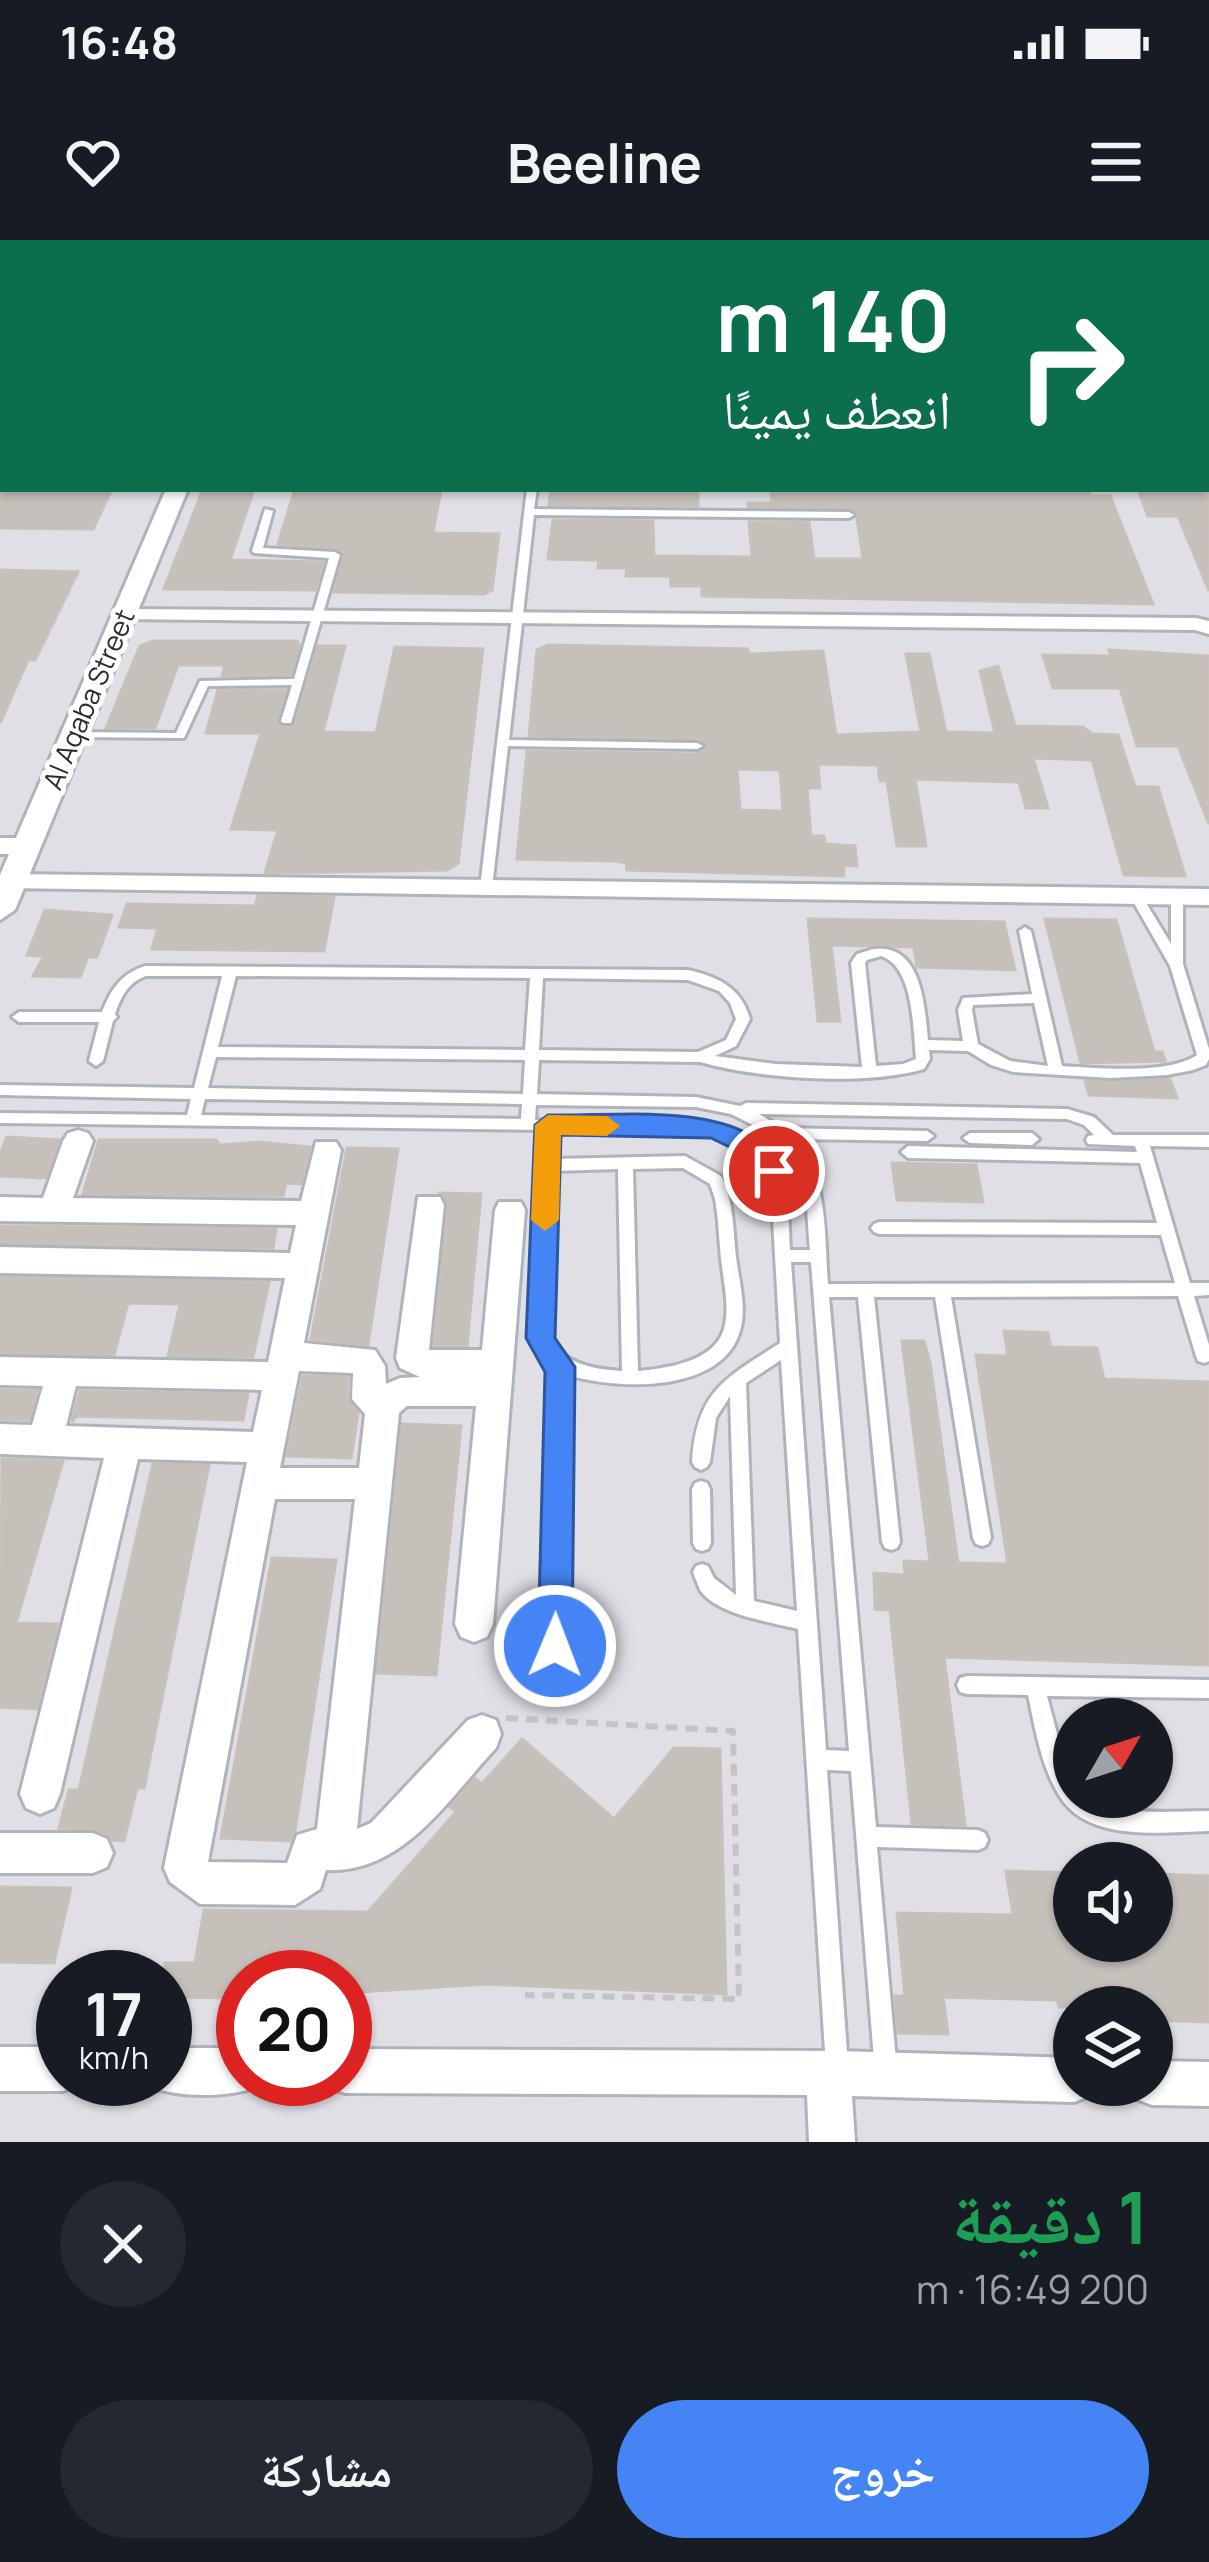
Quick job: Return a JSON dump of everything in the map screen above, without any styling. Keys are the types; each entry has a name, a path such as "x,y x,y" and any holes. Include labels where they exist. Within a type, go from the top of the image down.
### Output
{"street":[{"name":"Al Aqaba Street","path":"0,910 12,882 13,846 74,735 176,492"},
{"path":"124,615 1205,624"},
{"path":"12,882 1209,897"},
{"path":"54,1210 78,1141"},
{"path":"326,1150 184,1868 200,1883 295,1884 305,1874 310,1849 352,1851 385,1838 482,1735"},
{"path":"429,1205 412,1358 421,1364 495,1378"},
{"path":"0,1209 314,1214"},
{"path":"96,1262 112,1210"},
{"path":"474,1624 509,1210"},
{"path":"0,1260 303,1266"},
{"path":"0,1371 363,1360 369,1366 367,1393 383,1407"},
{"path":"45,1440 64,1372"},
{"path":"335,1849 383,1407 400,1392 495,1378"},
{"path":"0,1439 124,1443 374,1484"},
{"path":"40,1794 124,1443"},
{"path":"0,1852 93,1853"},
{"path":"0,2069 36,2069"},
{"path":"372,2071 1053,2079"},
{"path":"832,2142 833,2074"},
{"path":"1173,2083 1209,2084"}],"lane":[{"path":"486,888 532,492"},
{"path":"268,512 257,551 335,554 287,721"},
{"path":"530,512 848,515"},
{"path":"74,735 180,736 204,682 298,682"},
{"path":"502,743 697,746"},
{"path":"921,1046 971,1046 1006,1065 1056,1069 1195,1067 1204,1054 1177,966 1136,896"},
{"path":"1177,966 1178,897"},
{"path":"1025,931 1056,1069"},
{"path":"210,1052 700,1057 742,1067 869,1070 912,1069 922,1059 921,1046 908,967 893,953 871,952 858,964 869,1070"},
{"path":"96,1061 120,985 137,972 688,975 722,985 741,1006 740,1032 717,1052 700,1057"},
{"path":"193,1120 230,972"},
{"path":"528,1124 537,974"},
{"path":"971,1046 968,1001 1040,998"},
{"path":"19,1017 110,1017"},
{"path":"0,1090 696,1102 731,1107 1066,1114 1089,1120 1112,1141"},
{"path":"731,1107 781,1133 797,1150 812,1184 887,2075"},
{"path":"0,1118 714,1129 757,1148 778,1185 833,2074"},
{"path":"547,1165 685,1162 716,1180 734,1313 728,1342 704,1365 669,1375 587,1376 550,1359 540,1338 548,1125"},
{"path":"757,1148 781,1133 927,1136"},
{"path":"970,1138 1032,1139"},
{"path":"1093,1141 1143,1149"},
{"path":"908,1152 1143,1149 1209,1141"},
{"path":"1143,1149 1204,1356"},
{"path":"625,1163 631,1375"},
{"path":"879,1228 1166,1229"},
{"path":"783,1256 818,1256"},
{"path":"821,1291 1209,1289"},
{"path":"865,1291 891,1542"},
{"path":"942,1291 982,1538"},
{"path":"701,1462 705,1414 721,1394 789,1346"},
{"path":"555,1646 560,1367"},
{"path":"738,1381 745,1604"},
{"path":"701,1489 702,1543"},
{"path":"702,1571 712,1593 808,1622"},
{"path":"968,1684 1209,1689"},
{"path":"1036,1686 1059,1780 1084,1810 1120,1823 1209,1821"},
{"path":"817,1760 860,1761"},
{"path":"867,1837 978,1840"}],"path":[{"path":"482,1735 495,1717 733,1731 739,1999 525,1995"}],"shaded area":[{"path":"0,492 1209,492 1209,2142 0,2142"}],"building":[{"path":"0,492 111,492 93,529 0,528"},
{"path":"202,492 253,492 230,560 323,562 315,590 164,589"},
{"path":"294,492 440,492 433,533 499,534 492,590 484,594 334,592 342,551 278,544"},
{"path":"551,492 698,492 698,506 549,505"},
{"path":"771,492 1089,492 1090,496 1110,496 1153,604 702,596 702,586 671,586 670,576 626,576 627,568 598,568 599,560 548,559 553,520 653,521 654,556 752,557 749,522 809,522 814,559 863,559 856,511 748,507 748,503 772,503"},
{"path":"1139,492 1209,492 1209,591 1178,516 1148,516"},
{"path":"0,570 78,572 35,660 28,660 0,723"},
{"path":"153,641 297,641 299,645 291,675 222,676 225,665 178,665 155,728 106,728 140,646"},
{"path":"548,645 748,649 749,654 823,651 836,735 921,732 906,654 929,654 946,732 995,733 980,671 998,666 1015,726 1083,727 1092,734 1118,735 1135,787 1158,787 1185,876 1124,875 1092,760 1033,758 1048,808 1026,808 1019,782 915,779 926,846 897,846 887,781 880,781 878,765 818,764 820,788 807,788 811,836 824,836 825,844 855,846 857,866 844,865 844,876 627,870 626,863 615,861 517,859 527,751 697,754 707,748 697,739 529,736 537,650","holes":["737,769 780,770 783,811 740,810"]},
{"path":"318,646 345,646 323,732 376,733 395,647 483,649 458,863 447,870 265,873 278,830 231,829 261,733 206,733 218,690 286,690 277,720 283,728 294,727"},
{"path":"1109,650 1209,656 1209,824 1178,746 1137,746 1120,688 1053,688 1043,655 1111,656"},
{"path":"258,896 334,897 324,951 152,949 158,928 119,927 127,904 255,906"},
{"path":"45,910 112,915 97,957 88,957 80,977 33,976 44,956 27,955"},
{"path":"808,919 1004,922 1015,970 917,967 914,947 831,945 840,1021 818,1021"},
{"path":"1045,919 1116,920 1154,1052 1162,1052 1165,1061 1081,1063"},
{"path":"1170,1079 1177,1098 1089,1095 1085,1081"},
{"path":"7,1137 59,1140 45,1178 0,1176 0,1154"},
{"path":"99,1140 216,1140 220,1145 259,1142 310,1147 301,1184 286,1183 283,1196 83,1194"},
{"path":"347,1148 398,1149 368,1345 311,1339"},
{"path":"892,1163 976,1165 983,1202 897,1200"},
{"path":"440,1193 481,1194 467,1346 434,1346 448,1205"},
{"path":"0,1226 276,1229 273,1248 0,1243"},
{"path":"0,1277 269,1282 253,1357 168,1356 180,1304 128,1303 114,1355 0,1353"},
{"path":"1004,1331 1048,1333 1051,1347 1097,1348 1104,1379 1209,1382 1209,1665 944,1657 965,1825 912,1824 890,1610 875,1609 874,1573 905,1575 904,1561 930,1562 902,1341 924,1341 930,1362 958,1563 1008,1564 976,1355 1008,1356"},
{"path":"303,1376 348,1377 347,1399 358,1413 351,1458 287,1456"},
{"path":"0,1390 37,1390 29,1420 0,1419"},
{"path":"80,1391 248,1394 243,1420 76,1416 72,1422"},
{"path":"402,1424 461,1426 436,1675 377,1673"},
{"path":"2,1459 63,1461 16,1623 58,1624 37,1709 0,1707"},
{"path":"153,1464 209,1465 144,1788 137,1788 124,1841 112,1840 95,1829 59,1828 69,1790 79,1790"},
{"path":"272,1558 336,1560 295,1831 290,1841 221,1838"},
{"path":"522,1739 614,1819 674,1748 720,1749 726,1994 487,1984 372,1991 372,1950 216,1950 216,1998 192,1997 192,1963 204,1910 368,1912 456,1812 450,1807 475,1778 482,1784"},
{"path":"1006,1871 1053,1872 1053,1962 1173,1962 1173,1875 1209,1876 1209,2022 1173,2021 1173,1986 1053,1986 1053,2000 943,1997 948,2034 898,2033 895,1996 905,1996 897,1913 1013,1915"},
{"path":"0,1887 71,1888 57,1950 36,1950 36,1963 0,1962"}],"slow traffic":[{"path":"545,1220 548,1125 607,1126"}],"route":[{"path":"555,1646 560,1367 543,1349 540,1338 548,1125 714,1129 757,1148 774,1171"}]}
